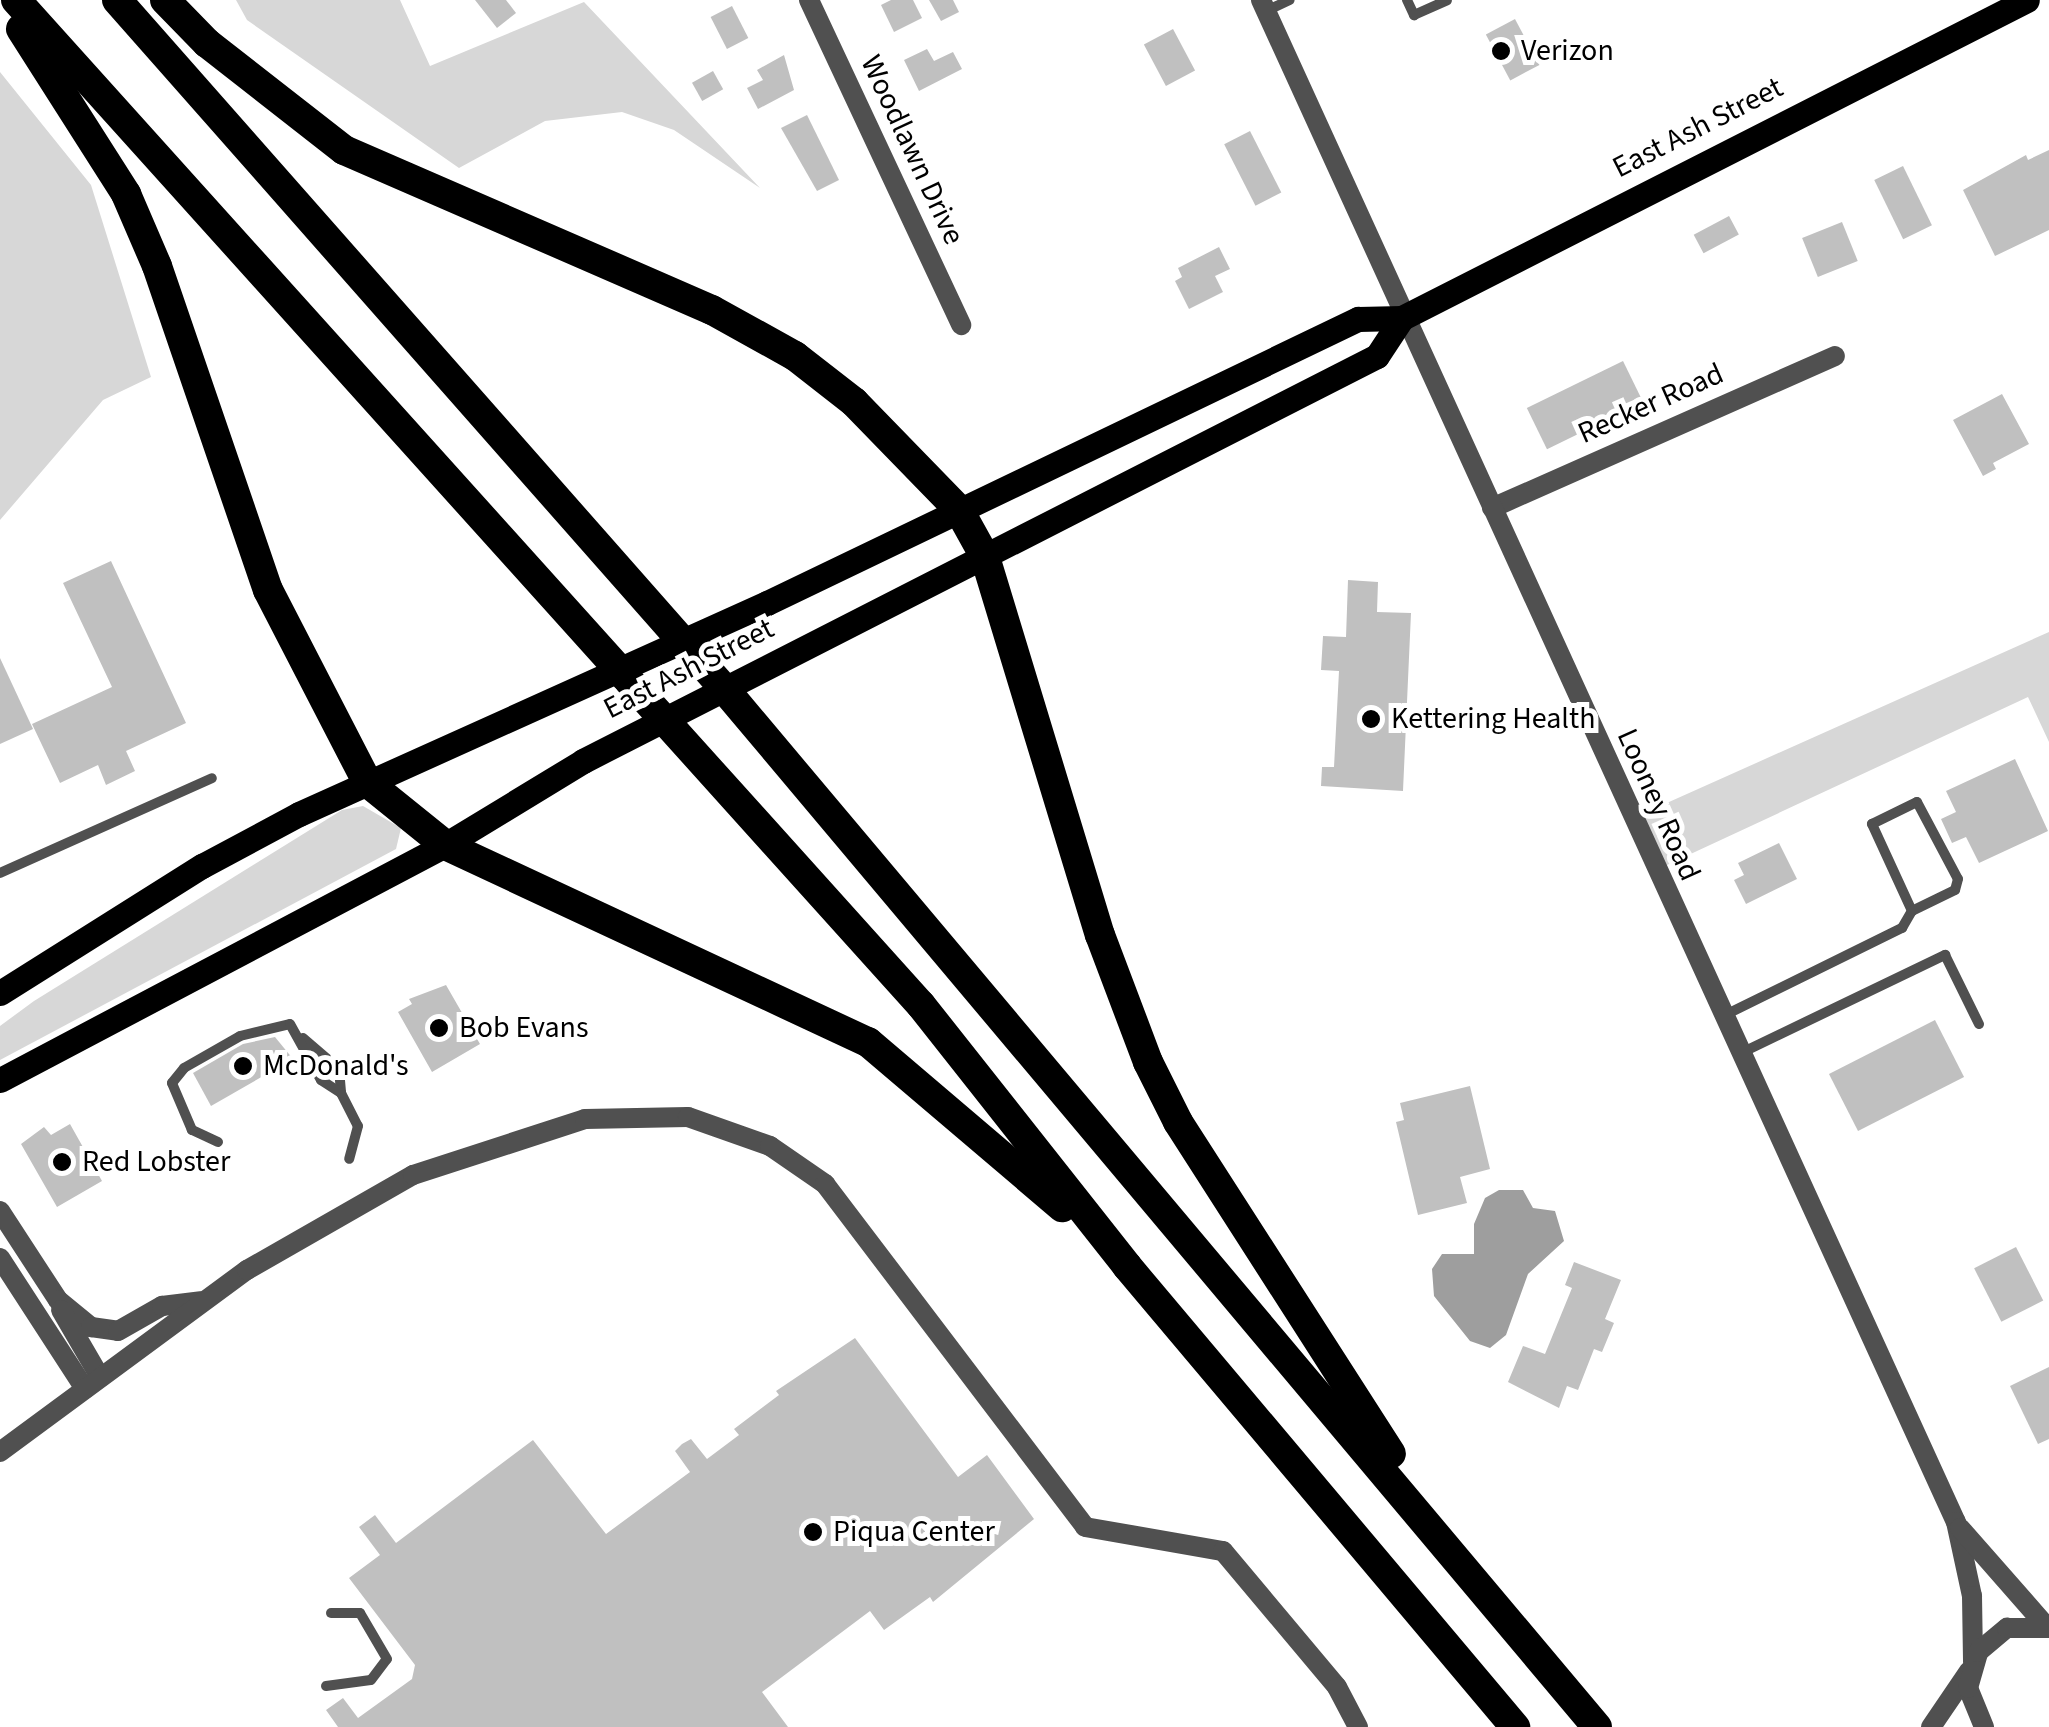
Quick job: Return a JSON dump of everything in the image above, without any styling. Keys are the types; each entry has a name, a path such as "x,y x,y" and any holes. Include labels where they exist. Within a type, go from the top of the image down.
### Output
{"highway":[{"path":"2,0 126,194 157,266 268,590 366,782 445,845 868,1042 948,1104 1127,1266"},
{"path":"16,0 921,1006 1127,1266 1515,1727"},
{"path":"117,0 728,692 1597,1727"},
{"path":"164,0 207,43 344,150 712,310 795,356 854,402 958,510 984,557 1100,936 1148,1062 1178,1122 1463,1566"}],"main road":[{"name":"East Ash Street","path":"0,993 202,866 366,782 767,603 1358,318 1402,318 2014,3"},
{"name":"East Ash Street","path":"0,1080 445,845 582,761 1377,356 1402,318"}],"street":[{"name":"Woodlawn Drive","path":"809,0 961,325"},
{"name":"Looney Road","path":"1264,6 1720,1017 1956,1522 1972,1596 1971,1707 1984,1727"},
{"name":"Recker Road","path":"1492,508 1834,356"},
{"path":"0,1452 203,1301 366,1198 488,1146 627,1114 688,1117 732,1130 791,1158 845,1205 1085,1527 1222,1551 1337,1686 1358,1727"},
{"path":"0,1211 58,1300 92,1383"},
{"path":"0,1258 92,1383"},
{"path":"58,1300 86,1325 111,1332 131,1327 162,1306 203,1301"},
{"name":"Looney Road","path":"1956,1522 2048,1627"},
{"path":"1931,1727 1972,1666 2007,1628 2048,1627"}],"lane":[{"path":"1264,6 1290,0"},
{"path":"1406,0 1414,15 1447,0"},
{"path":"1,869 212,778"},
{"path":"1720,1017 1902,928 1912,911 1955,890 1958,879 1917,802 1872,824 1912,911"},
{"path":"1738,1055 1945,954 1979,1024"},
{"path":"218,1142 192,1130 173,1094 176,1074 272,1023 290,1024 333,1059 340,1093 358,1126 349,1159"},
{"path":"301,1036 322,1080 340,1093"},
{"path":"326,1686 371,1680 386,1659 360,1613 331,1614"}],"shaded area":[{"path":"236,0 400,0 430,66 584,2 760,188 674,130 622,112 545,121 459,168 247,20"},
{"path":"0,72 91,185 151,377 103,400 0,520"},
{"path":"2049,632 2049,742 2028,697 1654,871 1631,819"},
{"path":"363,806 401,828 396,849 0,1060 0,1026 34,1001 342,810"},
{"path":"1499,1190 1523,1190 1533,1208 1555,1211 1564,1241 1528,1274 1506,1335 1490,1348 1470,1341 1434,1296 1432,1269 1442,1254 1474,1254 1474,1224 1485,1198"}],"building":[{"path":"475,0 506,0 516,13 497,28"},
{"path":"891,0 913,0 922,18 894,32 881,5"},
{"path":"929,0 953,0 959,12 941,21"},
{"path":"732,6 748,38 727,49 711,17"},
{"path":"1515,19 1539,65 1510,80 1486,34"},
{"path":"1173,29 1195,70 1166,86 1144,44"},
{"path":"927,49 934,61 953,52 962,69 919,91 904,60"},
{"path":"784,55 794,90 758,109 747,88 763,80 757,70"},
{"path":"713,71 723,89 702,101 692,83"},
{"path":"807,115 839,180 817,191 781,128"},
{"path":"1250,131 1281,192 1255,206 1224,144"},
{"path":"2049,150 2049,230 1995,256 1963,190 2026,155 2028,160"},
{"path":"1903,166 1932,225 1903,239 1874,180"},
{"path":"1729,216 1739,235 1704,253 1694,235"},
{"path":"1842,222 1858,261 1818,277 1802,238"},
{"path":"1219,247 1230,269 1215,276 1223,292 1189,309 1175,281 1182,277 1178,268"},
{"path":"1623,361 1643,402 1547,449 1527,408"},
{"path":"2002,394 2029,444 1993,463 1996,469 1983,476 1953,420"},
{"path":"111,561 186,723 126,751 135,771 106,785 98,765 60,783 32,724 112,687 63,583"},
{"name":"Kettering Health","path":"1348,580 1378,582 1377,612 1411,613 1403,791 1321,786 1322,767 1334,767 1339,671 1321,670 1323,636 1346,637"},
{"path":"0,658 33,729 0,744"},
{"path":"2015,759 2048,831 1979,863 1966,837 1952,843 1941,819 1956,812 1946,791"},
{"path":"1779,843 1797,879 1746,904 1734,880 1744,875 1738,863"},
{"name":"Bob Evans","path":"446,985 480,1044 432,1072 398,1012 412,1004 409,999"},
{"path":"1935,1020 1964,1077 1858,1131 1829,1074"},
{"name":"McDonald's","path":"275,1037 293,1059 211,1106 193,1073 243,1044"},
{"path":"1470,1086 1490,1169 1460,1177 1467,1203 1418,1215 1396,1122 1404,1120 1400,1103"},
{"name":"Red Lobster","path":"70,1124 102,1181 57,1207 21,1144 44,1127 51,1135"},
{"path":"2016,1247 2043,1300 2001,1322 1974,1268"},
{"path":"1574,1262 1621,1280 1605,1319 1614,1323 1602,1352 1594,1349 1578,1390 1567,1386 1559,1408 1508,1382 1523,1346 1545,1354 1572,1288 1565,1285"},
{"name":"Piqua Center","path":"855,1338 958,1477 987,1455 1034,1519 933,1602 930,1597 884,1630 870,1611 762,1692 788,1727 338,1727 326,1710 343,1698 358,1718 412,1679 415,1665 349,1578 380,1555 359,1527 375,1515 396,1543 533,1440 606,1534 690,1472 675,1451 682,1444 691,1439 707,1459 739,1435 734,1429 779,1395 776,1391"},
{"path":"2049,1367 2049,1439 2038,1444 2010,1386"}],"place":[{"name":"Verizon","path":"1501,51"},
{"name":"Kettering Health","path":"1371,719"},
{"name":"Bob Evans","path":"439,1028"},
{"name":"McDonald's","path":"243,1066"},
{"name":"Red Lobster","path":"62,1162"},
{"name":"Piqua Center","path":"813,1532"}]}
